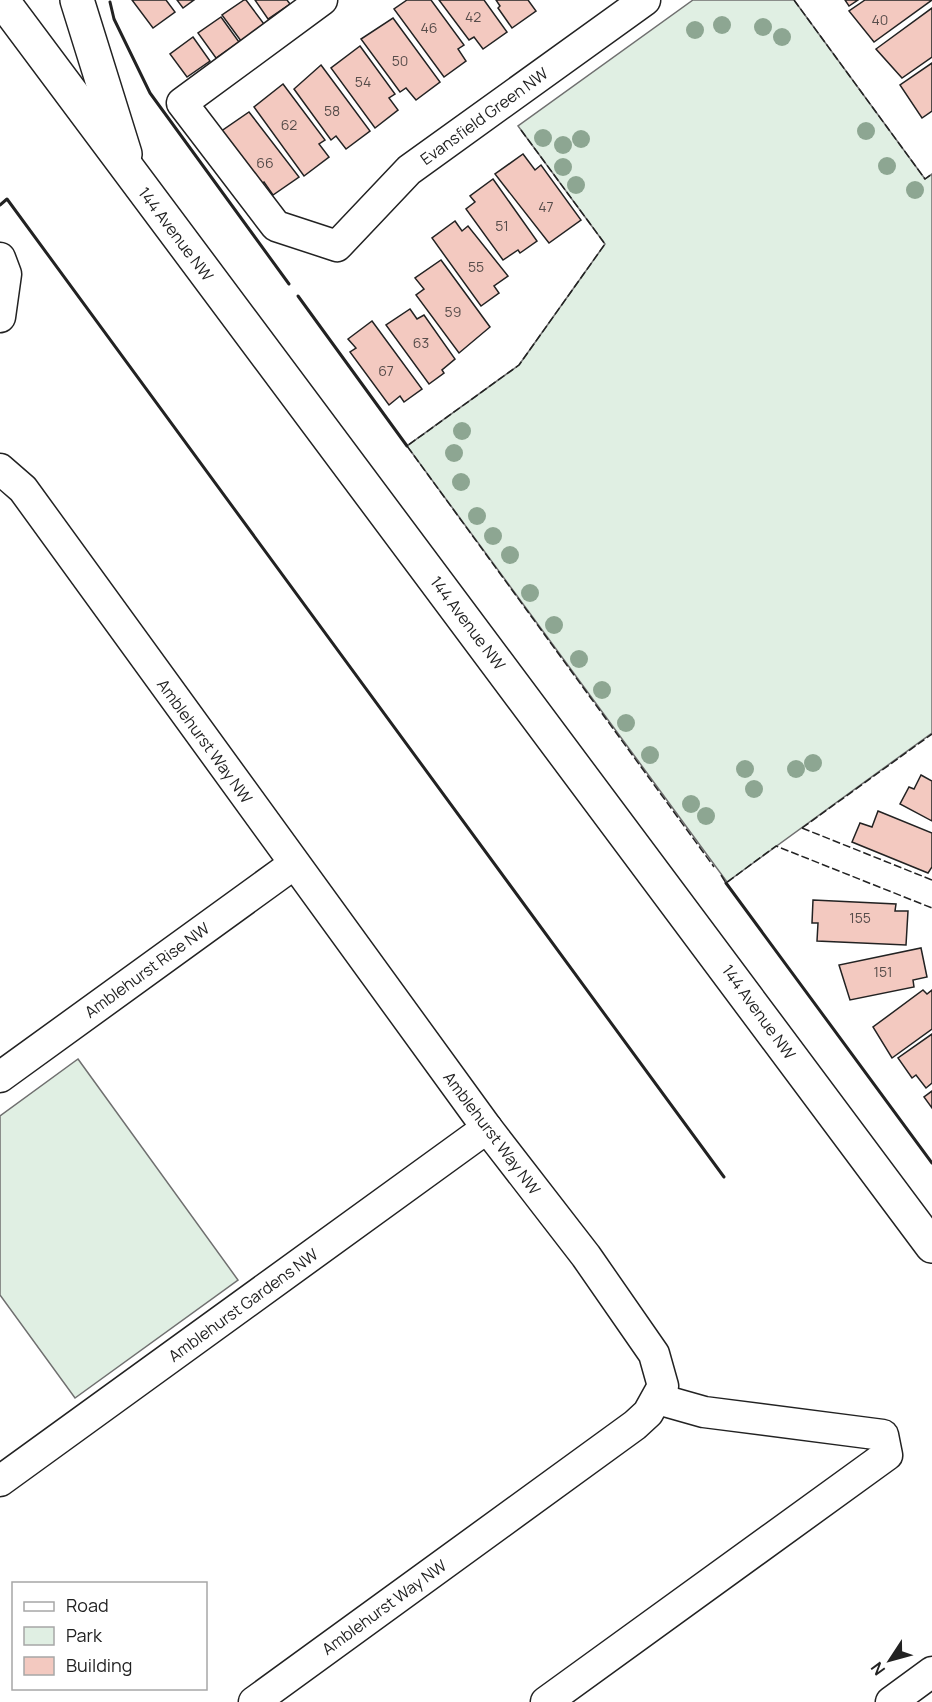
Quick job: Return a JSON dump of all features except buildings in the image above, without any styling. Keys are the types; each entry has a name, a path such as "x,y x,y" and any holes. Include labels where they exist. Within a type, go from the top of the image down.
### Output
{"main road":[{"name":"144 Avenue NW","path":"2,0 932,1246"},
{"path":"77,0 130,173"}],"street":[{"name":"Evansfield Green NW","path":"321,0 182,104 276,226 337,246 409,170 645,0"},
{"path":"0,258 6,274 0,317"},
{"name":"Amblehurst Way NW","path":"0,469 23,489 487,1128 586,1256 654,1354 663,1386 658,1399 648,1413 628,1431 254,1702"},
{"name":"Amblehurst Rise NW","path":"4,1064 294,864"},
{"name":"Amblehurst Gardens NW","path":"0,1481 487,1128"},
{"path":"546,1702 886,1455 883,1435 704,1412 658,1399"},
{"path":"891,1702 932,1672"}],"green space":[{"path":"693,0 794,0 925,179 932,174 932,733 727,882 407,446 519,365 605,244 518,126"},
{"path":"78,1059 238,1280 75,1398 0,1295 0,1116"}],"fence":[{"path":"794,0 925,179 932,174"},
{"path":"521,130 605,244 519,365 407,446 714,867"},
{"path":"802,828 932,734"},
{"path":"802,828 932,880"},
{"path":"721,875 726,883 776,846 932,908"}],"wall":[{"path":"110,2 114,19 150,93 289,284"},
{"path":"0,205 7,199 724,1177"},
{"path":"298,296 407,446"},
{"path":"726,883 932,1163"}]}
